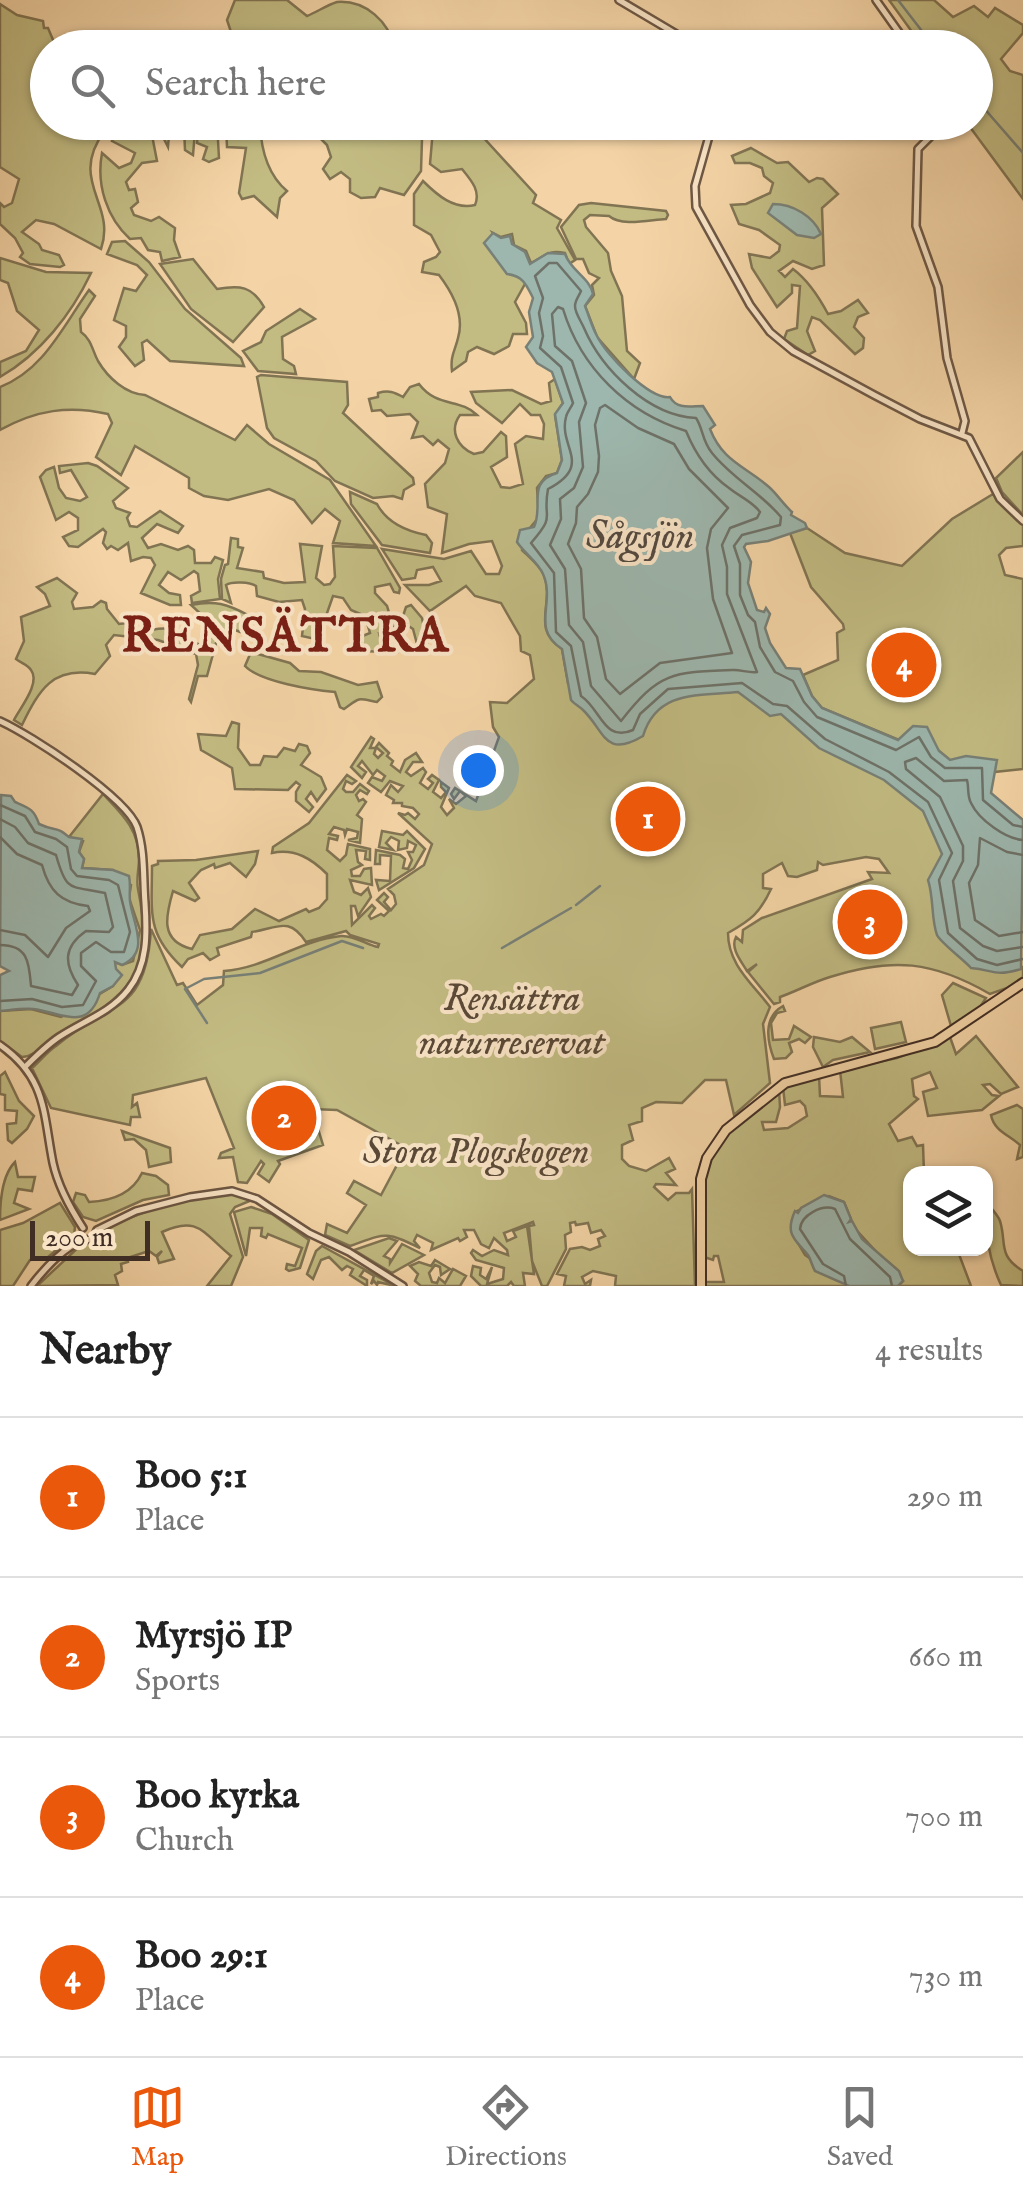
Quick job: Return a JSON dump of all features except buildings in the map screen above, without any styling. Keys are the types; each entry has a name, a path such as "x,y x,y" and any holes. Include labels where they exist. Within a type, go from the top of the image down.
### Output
{"main road":[{"path":"701,1286 701,1180 707,1158 726,1130 785,1082 934,1042 1023,983"}],"street":[{"path":"619,0 670,30"},
{"path":"876,0 897,30"},
{"path":"708,140 695,186 696,207 750,305 770,332 793,350 874,395 920,419 962,433 974,444 1000,499 1023,521"},
{"path":"927,140 918,149 914,218 938,287 947,358 964,421 962,433"},
{"path":"0,721 28,736 124,806 133,819 142,856 146,947 136,977 118,1001 55,1039 25,1067"},
{"path":"0,1045 25,1067 46,1108 61,1188 83,1228 83,1239"},
{"path":"31,1286 83,1239 93,1240 97,1230 156,1205 225,1190 240,1192 404,1286"},
{"path":"83,1228 92,1225 97,1230"}],"green space":[{"path":"235,0 287,0 307,16 337,2 348,2 374,14 387,30 230,30 227,20"},
{"path":"889,0 934,0 953,17 974,6 988,17 995,8 1023,25 1023,33 1001,59 1010,71 1023,75 1023,199 980,140 993,140 993,30 911,30"},
{"path":"0,4 17,15 43,21 49,30 30,30 30,140 99,140 91,164 91,178 103,218 101,249 54,224 36,220 22,232 42,250 59,255 64,265 30,264 20,257 23,253 15,238 0,224 0,203 4,207 12,203 19,179 0,167"},
{"path":"153,140 157,161 142,163 126,182 129,190 135,189 138,202 131,208 134,215 151,221 159,217 175,228 174,240 180,257 162,261 160,252 148,250 141,238 130,239 115,221 105,200 102,153 119,168 131,163 135,153 112,141"},
{"path":"185,140 194,140 193,155 185,150"},
{"path":"218,140 219,158 209,162 203,159 207,147 197,143"},
{"path":"227,140 262,140 267,161 287,191 280,198 277,217 254,196 242,199 239,193 246,148 227,147"},
{"path":"322,140 422,140 421,171 404,195 380,188 375,197 361,198 350,192 350,179 341,172 330,179 323,169 331,157"},
{"path":"432,140 486,140 536,195 533,203 561,220 557,228 575,260 569,264 565,253 554,252 531,263 526,251 514,245 512,234 501,237 493,233 526,282 515,302 527,334 513,334 509,346 494,354 477,347 452,371 460,329 458,312 439,275 422,272 424,262 440,252 431,235 414,225 414,194 423,181 440,196 460,205 475,205 477,195 462,169 441,172 430,164"},
{"path":"751,148 777,163 788,162 809,182 823,179 838,194 822,208 824,265 812,269 793,261 779,271 785,277 793,269 799,274 828,314 858,300 868,313 858,317 854,327 864,338 863,348 855,354 812,317 807,331 815,351 808,355 784,339 787,331 797,328 800,286 792,285 792,293 777,307 752,268 749,254 770,258 780,245 759,230 739,224 731,205 746,204 770,193 773,183 764,176 762,168 735,163 732,156"},
{"path":"579,205 666,211 668,215 666,219 636,222 590,215 584,220 608,253 622,296 627,351 640,363 634,379 597,337 585,306 594,295 592,285 599,278 589,273 583,259 576,259 561,227"},
{"path":"125,241 149,262 185,309 241,358 244,366 170,361 147,340 142,343 144,360 135,366 119,347 126,337 126,326 114,320 124,288 136,291 147,275 137,265 107,254 112,242"},
{"path":"0,258 46,272 91,273 53,332 0,377 0,362 26,351 39,330 17,311 8,283 0,280"},
{"path":"193,259 217,289 245,289 264,307 233,342 191,309 160,264"},
{"path":"89,290 95,296 80,319 81,332 112,379 131,392 145,395 235,440 247,425 269,444 330,480 376,546 333,543 340,521 325,509 312,523 294,500 269,489 228,500 204,496 189,488 189,478 135,446 121,475 96,457 112,423 108,414 53,411 0,430 0,387 41,358"},
{"path":"300,309 315,319 282,337 283,359 294,366 296,374 258,371 243,351 261,342 266,331"},
{"path":"257,377 347,382 348,405 343,413 413,478 414,484 404,490 402,499 373,498 335,481 316,461 274,438 267,428"},
{"name":"Rensättra naturreservat","path":"555,379 563,403 555,415 562,460 557,473 546,476 537,488 539,517 529,529 522,550 544,575 547,633 562,649 568,683 696,631 921,775 981,968 1023,967 1023,977 990,994 931,969 874,967 817,981 780,997 780,1002 774,1004 748,972 757,964 747,971 739,959 734,946 736,937 742,942 743,930 762,918 872,879 868,872 889,873 879,859 866,857 823,865 818,862 817,870 797,877 788,876 782,863 763,874 763,888 771,889 763,904 749,920 728,933 737,964 770,1007 763,1024 770,1083 734,1115 726,1080 705,1080 682,1103 656,1102 642,1108 642,1121 629,1125 633,1140 622,1145 622,1159 629,1166 646,1171 669,1158 675,1169 666,1173 676,1185 654,1187 668,1200 676,1193 689,1193 692,1189 695,1286 615,1286 616,1276 593,1271 582,1277 585,1284 591,1280 590,1286 564,1286 566,1276 557,1274 570,1249 590,1250 600,1246 598,1239 605,1236 601,1230 591,1233 588,1223 570,1223 571,1232 565,1235 566,1249 547,1286 542,1286 532,1261 534,1274 523,1273 525,1286 514,1286 511,1282 507,1286 481,1286 471,1276 473,1266 481,1268 480,1275 486,1279 492,1267 487,1284 503,1279 504,1268 476,1260 473,1250 482,1256 494,1250 508,1255 494,1238 489,1248 481,1244 474,1230 464,1230 467,1237 431,1250 433,1243 417,1235 414,1241 420,1248 392,1236 379,1236 350,1246 325,1235 327,1224 347,1233 366,1205 347,1193 354,1181 381,1195 406,1148 337,1110 312,1109 323,1145 278,1161 280,1164 269,1182 258,1174 264,1164 261,1161 247,1183 238,1182 233,1157 219,1158 221,1153 234,1148 206,1078 133,1095 132,1107 137,1103 140,1117 131,1117 130,1125 51,1108 32,1068 53,1048 133,992 148,957 151,929 177,985 183,983 197,1005 223,985 224,971 254,965 311,943 346,936 378,947 379,944 346,931 306,942 294,929 282,926 252,932 251,937 217,948 219,955 210,960 203,953 188,959 182,967 162,943 154,921 152,866 158,861 258,851 246,877 230,863 201,870 189,883 199,898 195,901 173,891 167,918 170,933 174,940 192,949 200,935 232,929 255,909 279,921 306,909 309,912 319,908 327,899 327,874 302,856 272,853 273,847 309,823 347,775 356,781 346,781 346,792 353,792 360,784 369,791 367,794 360,790 356,795 359,801 366,802 357,815 362,819 360,843 348,840 357,838 358,832 347,829 345,835 344,830 334,827 329,834 338,836 337,840 329,838 327,850 340,861 348,844 370,849 370,860 365,859 366,851 356,850 362,865 351,870 352,876 360,876 364,869 371,868 372,885 350,880 354,892 361,895 368,888 371,897 358,916 355,906 351,906 352,925 372,905 375,908 371,919 389,911 377,900 384,893 388,897 384,902 391,910 396,904 388,889 424,865 432,844 398,813 408,813 415,819 419,814 402,803 393,803 386,795 391,785 398,792 403,786 390,781 381,792 368,783 372,777 382,781 385,776 377,770 373,775 362,761 358,766 366,772 362,778 351,767 371,737 374,739 370,748 376,748 374,754 378,758 383,753 376,747 379,743 389,753 391,765 400,772 405,760 416,753 422,762 413,762 406,772 411,776 423,768 426,772 420,783 428,789 433,783 428,779 432,775 439,780 433,792 441,798 446,792 441,782 449,788 441,807 447,815 454,808 449,799 456,804 466,796 460,791 476,801 499,737 493,727 490,702 507,703 534,679 530,655 521,651 520,636 501,603 475,596 466,586 430,611 405,585 441,581 433,567 417,570 415,578 402,580 382,549 444,559 471,551 486,574 499,574 502,566 492,541 442,553 447,514 428,507 425,484 445,463 449,449 438,440 433,445 423,436 412,438 418,422 410,414 387,416 381,410 372,411 369,399 385,392 403,397 410,387 419,384 433,397 470,410 477,415 460,415 455,426 456,438 474,454 483,452 501,432 506,436 507,457 491,467 501,487 510,488 523,484 515,444 526,436 543,439 544,424 540,415 531,415 520,404 502,423 476,403 471,392 512,390 541,404 551,401 549,383","holes":["533,1222 529,1226 532,1259 527,1226 513,1231 516,1237 507,1241 504,1233"]},
{"path":"1023,452 1023,515 1002,492 996,478"},
{"path":"88,463 128,488 113,501 116,508 130,513 130,526 137,527 160,511 183,526 178,533 157,524 142,538 148,548 161,544 178,550 188,546 194,550 195,563 211,563 215,557 223,560 218,579 220,599 192,603 191,596 200,591 194,571 181,580 168,572 159,585 180,595 181,605 170,605 141,593 155,565 151,558 131,561 128,543 118,550 111,546 107,549 103,529 78,547 69,546 63,537 78,530 78,518 69,512 56,520 40,477 54,467 66,498 80,501 87,497 71,470 60,473 59,466"},
{"path":"350,492 377,504 398,525 426,535 432,543 430,553 382,545 351,504"},
{"path":"993,494 1023,525 1023,546 1006,548 999,555 1005,575 1023,579 1023,769 994,772 996,761 950,760 939,751 899,740 822,708 803,675 838,660 837,633 844,629 811,587 790,533 807,528 845,553 902,566 952,519"},
{"path":"231,538 238,539 238,547 243,548 237,568 263,572 264,578 284,583 305,582 300,544 322,546 316,578 324,585 335,577 333,546 377,548 400,588 399,593 390,584 375,587 375,593 387,606 391,619 403,616 411,605 422,618 427,643 417,644 413,629 404,623 379,633 382,643 395,652 356,651 355,639 370,633 365,616 351,610 343,598 333,596 315,639 302,636 302,600 279,602 257,596 256,586 241,582 226,585 231,603 222,599 221,579 228,564"},
{"path":"57,578 77,593 72,602 74,609 93,607 101,601 119,624 136,622 132,631 137,633 169,629 202,644 203,616 191,605 199,604 227,606 248,615 249,621 240,632 228,627 226,636 218,636 207,676 198,676 191,702 198,665 196,654 158,640 114,635 106,645 110,656 95,674 68,674 49,683 22,725 14,720 32,688 33,675 16,659 24,641 21,617 50,606 37,587"},
{"path":"251,652 290,663 299,671 321,672 358,685 377,682 382,697 377,702 359,700 344,709 335,692 287,684 252,672 245,666"},
{"path":"232,722 239,724 238,748 250,765 260,765 264,756 277,757 284,748 295,751 299,744 307,746 310,753 301,765 321,777 326,789 317,801 311,792 306,799 313,807 309,812 296,801 300,785 296,782 288,790 235,789 232,768 201,750 198,734 226,736"},
{"path":"103,794 128,823 138,848 143,941 140,961 132,978 105,1007 55,1036 33,1054 22,1057 0,1041 0,1011 31,1009 61,1017 113,986 115,962 122,965 133,961 140,930 129,898 131,885 113,870 82,868 84,859 79,852 83,841 69,837"},
{"path":"382,831 403,835 407,831 425,849 414,868 379,890 376,880 390,881 391,856 380,855 380,864 375,864 376,850 400,855 405,859 403,868 408,869 412,860 408,852 413,852 416,845 408,841 407,848 398,850 399,841 391,837 386,843 393,850 379,847"},
{"path":"953,983 986,998 980,1007 951,1026 942,995"},
{"path":"783,1006 785,1011 777,1013 771,1023 773,1040 789,1039 794,1026 811,1037 805,1043 799,1039 789,1043 792,1052 786,1058 774,1059 768,1037 770,1023 772,1016"},
{"path":"901,1022 906,1042 875,1049 871,1028"},
{"path":"976,1036 1018,1087 1001,1094 990,1084 983,1085 992,1095 999,1096 982,1110 928,1116 923,1092 937,1088 930,1072 912,1079 918,1099 889,1124 898,1141 912,1137 917,1146 923,1145 924,1166 903,1166 903,1256 960,1256 971,1286 898,1286 903,1281 849,1222 844,1202 829,1196 795,1212 795,1238 805,1255 849,1286 703,1286 703,1282 724,1282 718,1256 713,1260 704,1257 703,1187 714,1150 733,1127 779,1089 776,1122 762,1122 764,1130 788,1128 807,1116 800,1101 785,1105 783,1087 819,1075 820,1096 843,1097 840,1070 897,1058 950,1037 956,1054"},
{"path":"814,1037 840,1042 852,1037 870,1052 833,1060 823,1067 813,1047"},
{"path":"5,1072 19,1101 34,1116 12,1143 8,1140 7,1124 16,1123 17,1111 5,1110 5,1095 0,1094 0,1076"},
{"path":"1017,1105 1023,1109 1023,1157 1017,1159 1020,1145 999,1129 991,1115"},
{"path":"122,1131 170,1148 171,1162 149,1167 146,1150 134,1139 125,1140"},
{"path":"15,1162 18,1177 35,1177 32,1191 18,1189 14,1203 29,1209 0,1220 5,1181"},
{"path":"142,1173 156,1176 168,1185 169,1195 143,1200 96,1221 83,1217 73,1202 76,1193 85,1195 89,1202 120,1195"},
{"path":"233,1192 252,1200 235,1207 230,1214 243,1257 231,1286 207,1286 231,1256 200,1229 184,1225 162,1232 174,1259 159,1263 157,1257 162,1251 156,1256 149,1251 127,1258 128,1262 121,1264 122,1271 115,1275 118,1285 37,1286 83,1243 117,1223 174,1203"},
{"path":"60,1203 75,1227 74,1236 48,1257 30,1260 13,1286 0,1286 0,1230 23,1223"},
{"path":"251,1207 272,1214 309,1240 300,1268 286,1269 287,1264 295,1266 302,1248 268,1234 266,1238 261,1236 262,1228 250,1228 246,1256 234,1212"},
{"path":"993,1210 1000,1221 1006,1254 1023,1271 1023,1286 1001,1285 993,1264"},
{"path":"389,1238 397,1241 384,1256 390,1263 402,1244 424,1255 392,1273 354,1250"},
{"path":"322,1246 395,1286 378,1282 377,1285 374,1281 371,1284 374,1276 364,1270 360,1276 367,1280 367,1286 350,1275 353,1269 347,1266 342,1270 329,1257 321,1260 313,1279 307,1274"},
{"path":"435,1260 450,1269 441,1275 440,1267 435,1265 429,1273 432,1282 437,1283 439,1278 445,1283 453,1269 466,1276 460,1286 421,1286 415,1281 418,1274 410,1266 419,1262 431,1266"}],"water":[{"path":"773,204 801,212 821,234 814,238 797,235 768,213"},
{"name":"Sågsjön","path":"493,233 501,238 510,236 512,244 525,252 530,264 548,253 565,254 591,288 593,294 585,306 595,333 609,354 651,391 670,397 680,406 703,406 715,425 710,429 721,449 772,490 791,515 805,523 807,528 744,547 751,562 748,583 757,610 764,612 766,608 770,614 765,628 770,643 786,668 800,669 822,708 898,740 913,726 927,727 939,751 950,760 966,756 997,760 991,793 1023,820 1021,969 999,973 971,968 943,942 935,929 928,880 942,854 923,811 884,780 819,748 781,714 770,716 738,692 681,698 658,710 643,736 620,745 607,740 571,700 562,649 545,624 547,595 543,574 517,542 520,530 534,527 539,489 542,482 557,473 562,460 555,414 563,403 552,372 537,363 526,347 533,337 529,312 533,298 523,282 507,274 484,243"},
{"path":"1,795 11,796 30,810 39,824 82,839 82,868 113,870 129,876 138,937 136,953 122,965 115,962 122,975 100,993 89,1013 73,1017 33,1009 0,1011 0,975 9,971 0,966"},
{"path":"824,1195 844,1202 849,1222 862,1239 899,1271 903,1281 898,1286 849,1286 815,1271 791,1226 795,1211 798,1213"}],"waterway":[{"path":"898,0 921,30"},
{"path":"993,119 1023,153"},
{"path":"576,905 600,886"},
{"path":"502,948 571,908"},
{"path":"207,1023 185,989 204,979 260,973 342,941 363,948"}],"place":[{"name":"Boo 29:1","path":"904,665"},
{"name":"Boo 5:1","path":"648,819"},
{"name":"Boo kyrka","path":"870,922"},
{"name":"Myrsjö IP","path":"284,1118"}],"district":[{"name":"RENSÄTTRA","path":"286,638"}],"park label":[{"name":"Stora Plogskogen","path":"476,1153"}]}
